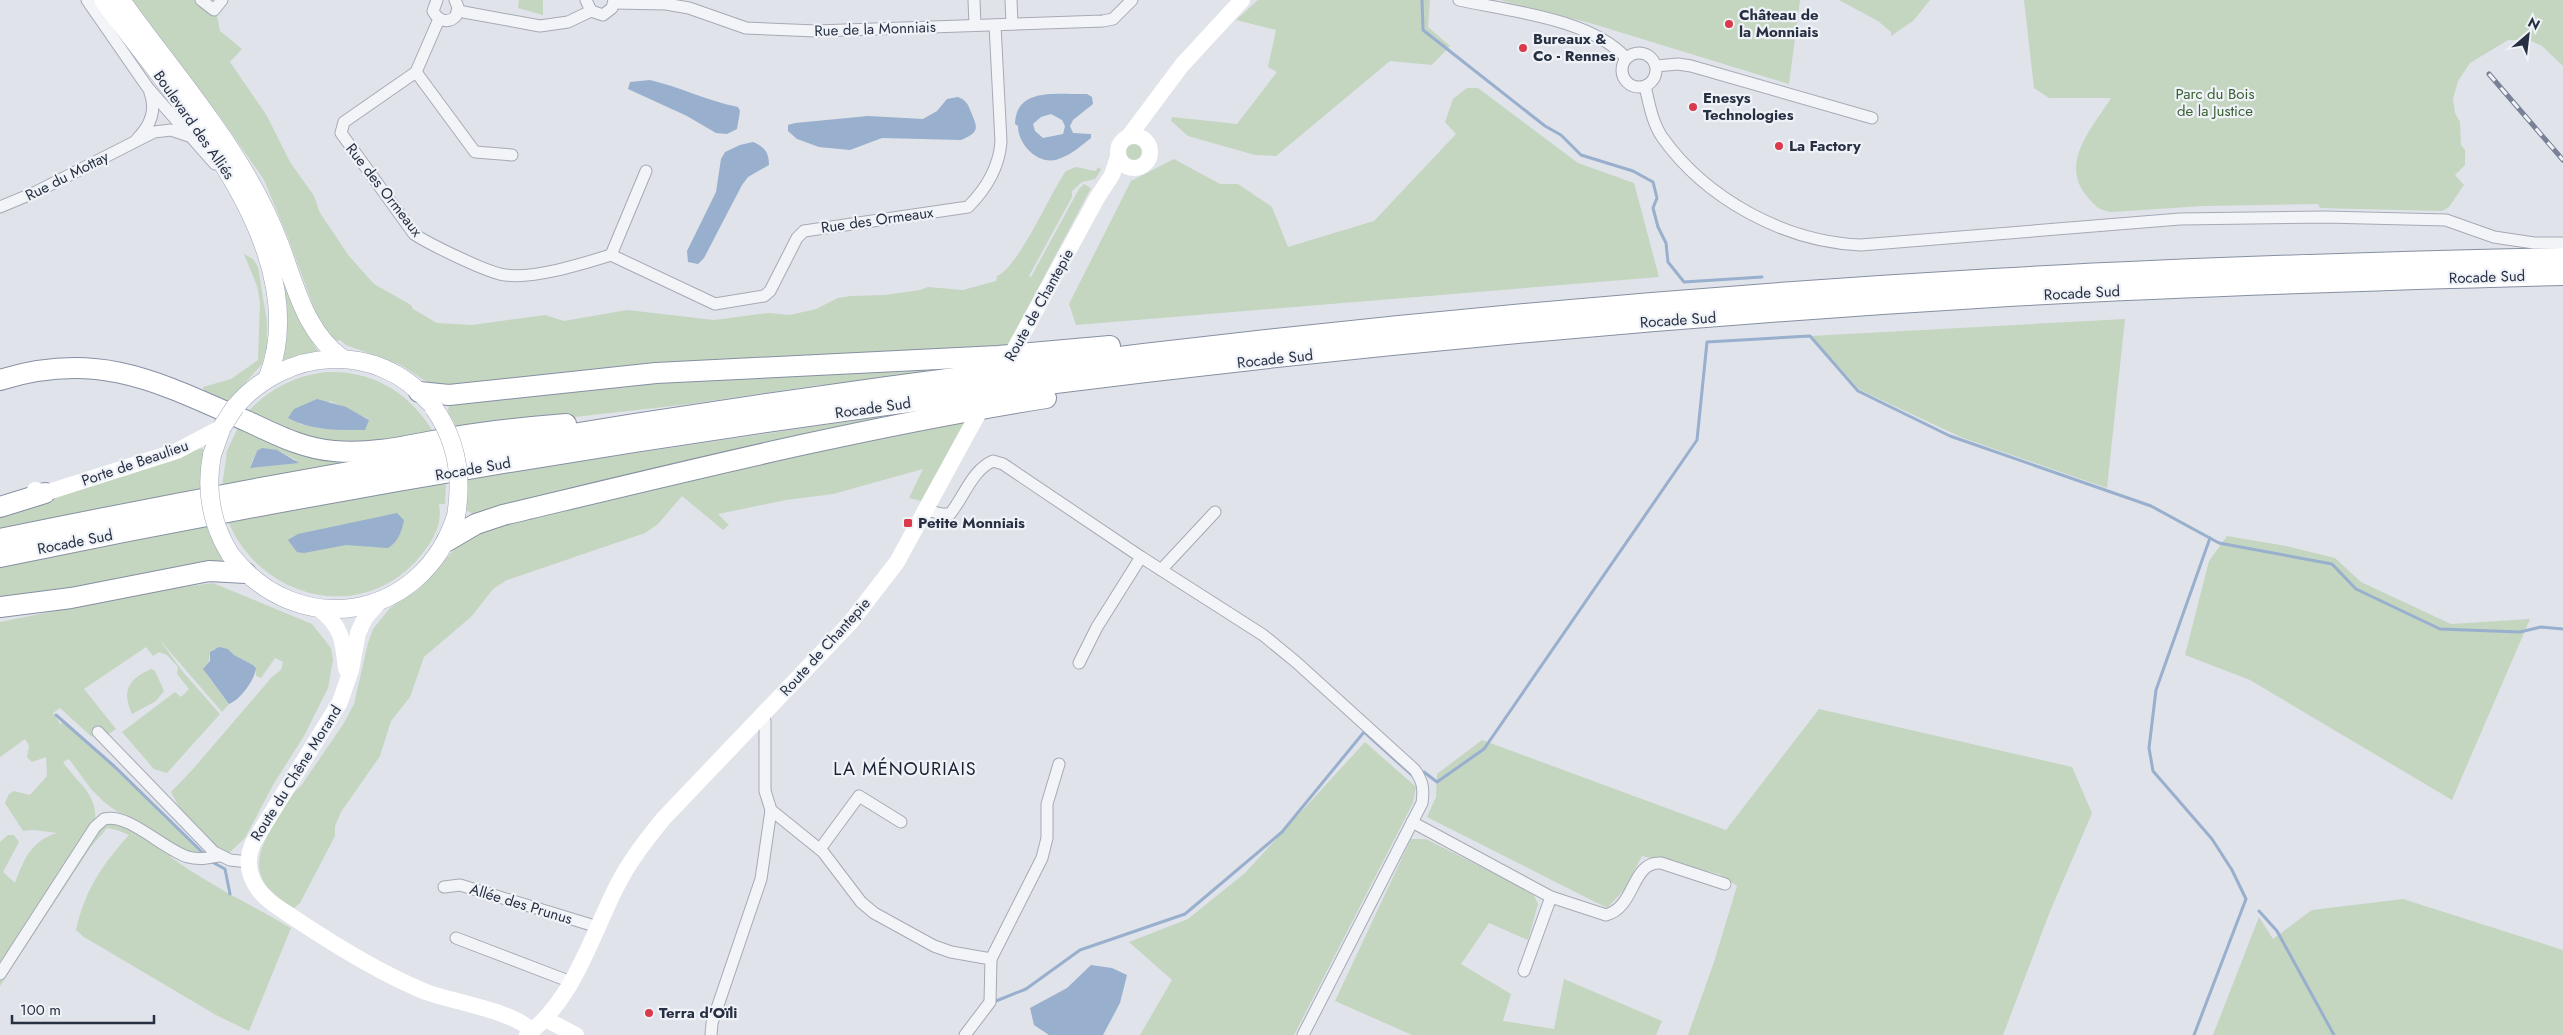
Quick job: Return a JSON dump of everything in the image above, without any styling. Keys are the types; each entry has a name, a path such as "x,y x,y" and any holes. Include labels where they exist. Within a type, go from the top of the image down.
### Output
{"highway":[{"name":"Rocade Sud","path":"0,538 232,492 633,424 951,379 1249,343 1543,313 1975,280 2376,262 2563,258"},
{"name":"Rocade Sud","path":"0,556 435,475 627,443 984,392 1200,367 1539,331 1994,297 2243,285 2563,275"},
{"path":"419,392 448,395 656,373 998,356 1190,339 1249,343"},
{"path":"0,380 36,370 62,367 81,366 119,372 167,386 288,440 334,452 382,449 497,430 611,420 633,424"},
{"path":"446,541 476,524 503,515 706,467 927,418 1177,377 1200,367"},
{"path":"0,507 45,493"},
{"path":"0,607 71,598 195,573 222,571 246,573"}],"main road":[{"name":"Boulevard des Alliés","path":"103,0 202,131 238,189 265,249 277,299 277,346 268,377"},
{"name":"Boulevard des Alliés","path":"121,0 227,141 267,213 312,327 324,344 344,359"},
{"path":"344,359 378,367 400,377 419,392 434,408 448,432 457,459 460,487 456,516 446,541 432,563 419,577 403,589 380,601 356,608 318,608 279,596 246,573 230,554 216,527 211,506 209,481 212,455 222,428 235,407 250,391 268,377 304,362 344,359"}],"street":[{"path":"87,0 148,88 238,189"},
{"path":"201,0 214,10 222,0"},
{"path":"437,0 433,11 439,19 449,21 456,6 540,26 568,22 591,11 603,15 609,12 614,2"},
{"path":"586,0 591,11"},
{"path":"974,0 975,25"},
{"path":"1011,0 1012,24"},
{"name":"Rue de la Monniais","path":"614,2 666,4 689,8 746,28 816,31 1103,21 1113,19 1132,0"},
{"path":"1143,120 1143,132 1150,154 1147,162 1140,168 1124,163 1120,142 1129,136 1143,120 1182,65 1242,0"},
{"path":"1460,0 1580,28 1607,41 1626,58"},
{"path":"439,19 416,72 475,152 512,155"},
{"name":"Rue des Ormeaux","path":"416,72 344,122 341,133 414,234 427,243 504,275 530,275 611,255 715,304 764,296 770,291 797,238 804,231 968,207 979,196 1000,159 1001,142 994,25"},
{"path":"1641,53 1650,58 1656,66 1655,76 1645,86 1635,87 1626,82 1622,72 1626,58 1641,53"},
{"path":"1656,66 1678,64 1691,66 1872,118"},
{"path":"1645,86 1656,124 1662,136 1706,182 1752,214 1810,238 1836,244 1861,245 2180,219 2325,217 2446,220 2494,237 2534,243 2563,243"},
{"path":"134,142 143,132 152,115 153,102 148,88"},
{"name":"Rue du Mottay","path":"0,207 36,192 134,142 163,130 178,131 190,136"},
{"path":"1129,136 1138,136 1146,141"},
{"name":"Route de Chantepie","path":"529,1033 545,1019 571,982 621,877 643,844 663,819 850,623 897,562 1097,198 1112,175 1124,163"},
{"path":"611,255 646,171"},
{"name":"Porte de Beaulieu","path":"0,498 34,490 45,493 177,451 222,428"},
{"path":"926,510 950,514 960,502 978,471 993,461 1003,464 1161,570 1263,635 1296,662 1415,770 1424,790 1422,803 1303,1035"},
{"path":"1161,570 1215,512"},
{"path":"1079,663 1097,627 1141,556"},
{"name":"Route du Chêne Morand","path":"380,601 365,618 358,633 346,685 333,715 255,838 248,862 252,877 264,896 340,947 413,986 516,1020 529,1033"},
{"name":"Route du Chêne Morand","path":"318,608 338,628 344,654 346,685"},
{"path":"711,1035 712,1024 761,879 771,810 765,791 765,721 761,717"},
{"name":"Route du Chêne Morand","path":"98,732 220,856"},
{"path":"965,1035 990,1002 991,958 1042,858 1046,838 1047,804 1059,764"},
{"path":"820,849 859,796 901,822"},
{"path":"771,810 820,849 861,902 874,913 934,946 951,952 991,958"},
{"name":"Route du Chêne Morand","path":"0,974 96,827 109,818 128,823 182,855 198,859 220,856 242,863 248,862"},
{"path":"1412,822 1551,896 1606,915 1615,913 1622,907 1644,867 1652,863 1725,884"},
{"name":"Allée des Prunus","path":"444,886 460,885 598,927"},
{"path":"1524,971 1551,896"},
{"path":"456,938 571,982"},
{"path":"545,1019 576,1035"}],"green space":[{"path":"130,0 197,0 217,16 220,31 242,49 230,62 267,116 290,162 314,196 320,213 349,256 374,284 411,305 413,309 437,323 472,325 545,315 564,321 627,310 714,320 768,313 790,315 816,309 838,298 851,296 885,295 928,287 963,290 996,281 997,276 1006,270 1024,245 1066,171 1076,167 1095,171 1099,167 1101,170 1095,179 1082,182 1072,191 1072,197 1029,276 1031,277 1079,189 1084,184 1091,188 1007,347 622,369 619,366 478,385 442,385 427,382 401,365 346,345 340,340 334,341 317,316 264,180 221,118"},
{"path":"519,0 543,0 543,15 518,8"},
{"path":"1258,0 1430,0 1428,27 1450,46 1432,65 1390,61 1276,156 1255,155 1188,136 1171,121 1172,117 1237,124 1277,72 1268,67 1276,30 1236,20"},
{"path":"1500,0 1800,0 1789,84 1590,23"},
{"path":"1839,0 1930,0 1913,21 1891,36 1891,32 1878,21"},
{"name":"Parc du Bois de la Justice","path":"2024,0 2563,0 2563,66 2542,46 2529,40 2508,40 2470,63 2458,81 2453,99 2455,113 2460,122 2461,145 2465,150 2465,165 2455,175 2464,185 2449,207 2442,211 2320,208 2318,204 2204,206 2111,212 2099,208 2089,199 2079,183 2076,170 2078,157 2088,132 2111,98 2049,98 2034,88"},
{"path":"1467,88 1478,88 1578,163 1634,183 1659,277 1076,325 1069,304 1131,181 1174,159 1220,184 1238,184 1272,207 1288,247 1374,221 1456,134 1445,122 1453,99"},
{"path":"1130,142 1138,142 1144,148 1144,156 1138,162 1130,162 1124,156 1124,148"},
{"path":"244,254 253,259 258,267 267,322 267,347 262,364 226,404 204,392 203,387 231,379 258,360 260,302 257,286"},
{"path":"285,283 304,329 318,351 283,360 286,321 282,284"},
{"path":"2125,319 2107,488 1963,438 1860,390 1811,336"},
{"path":"997,365 831,386 819,385 690,404 458,430 448,411 449,405 609,383"},
{"path":"344,372 376,380 390,387 415,408 426,420 435,435 336,446 245,415 272,391 292,381 314,374","holes":["330,401 369,419 335,429 299,424"]},
{"path":"945,407 475,515 466,510 468,478"},
{"path":"966,421 921,501 909,498 923,469 833,494 786,500 718,514 729,525 723,530 682,496 658,524 645,533 507,580 493,589 472,616 424,657 410,697 391,721 380,756 341,812 335,826 335,836 300,903 293,909 284,904 265,883 259,865 262,847 287,802 301,786 344,723 354,704 373,629 390,608 418,590 460,543 480,531 745,465"},
{"path":"240,423 287,444 410,453 222,487 227,451","holes":["277,450 296,460 250,466 257,451"]},
{"path":"202,448 205,451 201,490 0,529 0,512"},
{"path":"446,482 445,504 439,504 440,517 437,528 425,550 402,574 376,589 347,596 319,595 291,586 265,571 244,549 228,521"},
{"path":"206,525 223,559 222,562 0,601 0,566"},
{"path":"2227,536 2286,546 2335,558 2361,582 2451,624 2530,619 2452,800 2250,680 2185,655 2209,561"},
{"path":"213,583 312,624 331,648 333,660 328,688 304,736 273,785 245,838 229,853 223,853 180,809 171,792 272,677 281,670 283,662 275,658 261,678 256,676 256,668 253,665 234,655 228,649 214,649 210,652 207,675 229,704 222,712 159,639 183,672 220,714 167,773 154,769 122,732 175,692 181,697 189,689 177,674 178,667 167,655 159,652 153,656 146,647 84,689 116,729 107,735 100,727 92,737 60,708 53,713 61,725 62,722 114,767 203,855 192,855 126,818 104,802 91,789 69,759 63,762 91,798 95,815 94,825 0,969 0,842 8,835 14,835 19,842 3,872 15,883 25,859 35,846 48,836 57,833 34,830 23,831 5,803 9,794 14,791 30,795 47,776 46,757 32,762 27,757 29,746 25,739 0,757 0,622 159,590"},
{"path":"151,669 155,671 164,691 156,701 132,714 127,698 129,686 137,677"},
{"path":"1819,709 2072,767 2092,813 2049,914 2003,1035 1688,1035 1714,962 1737,886 1719,874 1642,856 1624,890 1607,908 1427,817 1436,797 1437,774 1482,740 1726,830"},
{"path":"1365,742 1416,787 1413,803 1294,1035 1140,1035 1172,980 1129,942 1188,919 1245,873"},
{"path":"106,823 122,824 177,858 169,856 198,876 291,928 249,1031 216,1015 84,937 76,930 84,902 96,879 129,835 107,828 90,848 0,986 0,977 86,845"},
{"path":"1411,839 1426,839 1533,893 1538,904 1528,940 1489,923 1461,964 1511,994 1503,1021 1554,1029 1564,979 1662,1021 1656,1035 1412,1035 1335,1001"},
{"path":"2403,899 2563,950 2563,1035 2213,1035 2259,917 2273,939 2312,910"}],"water":[{"path":"650,80 738,107 740,111 737,129 727,134 716,133 687,116 628,89 630,82"},
{"path":"1087,94 1092,97 1093,104 1073,120 1070,126 1073,133 1091,134 1091,138 1069,154 1053,160 1039,158 1026,148 1019,134 1018,126 1015,124 1017,112 1023,103 1041,95","holes":["1051,114 1062,120 1065,126 1063,134 1043,138 1035,131 1033,124 1041,117"]},
{"path":"958,97 963,99 968,105 976,125 975,132 961,140 882,138 850,150 819,147 797,139 788,131 788,125 795,123 868,116 923,119 937,111 947,99"},
{"path":"753,142 766,151 769,165 748,177 742,185 704,258 698,264 688,262 687,251 716,192 721,159 725,152 740,145"},
{"path":"317,399 346,407 369,420 365,430 316,428 288,418 294,409"},
{"path":"262,448 277,450 299,463 250,468 257,451"},
{"path":"397,513 404,520 401,532 388,548 346,545 304,553 297,552 288,540 298,534"},
{"path":"219,647 228,649 234,655 256,668 253,678 246,689 229,704 203,669 210,661 210,652"},
{"path":"1091,965 1112,968 1127,975 1120,1003 1103,1035 1049,1035 1034,1025 1030,1008 1067,988"}],"waterway":[{"path":"1422,0 1423,30 1545,126 1561,135 1581,155 1633,171 1653,182 1657,198 1653,208 1658,227 1666,243 1668,262 1684,282 1762,277"},
{"path":"1424,772 1437,782 1484,749 1697,440 1707,342 1810,336 1858,391 1950,436 2151,506 2219,543 2332,564 2356,589 2440,629 2520,632 2541,627 2563,629"},
{"path":"2194,1035 2246,899 2232,870 2212,839 2153,771 2149,748 2156,690 2210,538"},
{"path":"56,715 114,766 204,854"},
{"path":"996,1001 1026,989 1080,950 1185,914 1282,832 1364,732 1413,776"},
{"path":"214,863 225,869 230,894"},
{"path":"2259,911 2277,931 2334,1035"}],"railway":[{"path":"2489,74 2563,160"}],"place":[{"name":"Château de la Monniais","path":"1729,24"},
{"name":"Bureaux & Co - Rennes","path":"1523,48"},
{"name":"Enesys Technologies","path":"1693,107"},
{"name":"La Factory","path":"1779,146"},
{"name":"Petite Monniais","path":"908,523"},
{"name":"Terra d'Oïli","path":"649,1013"}],"district":[{"name":"LA MÉNOURIAIS","path":"905,769"}]}
